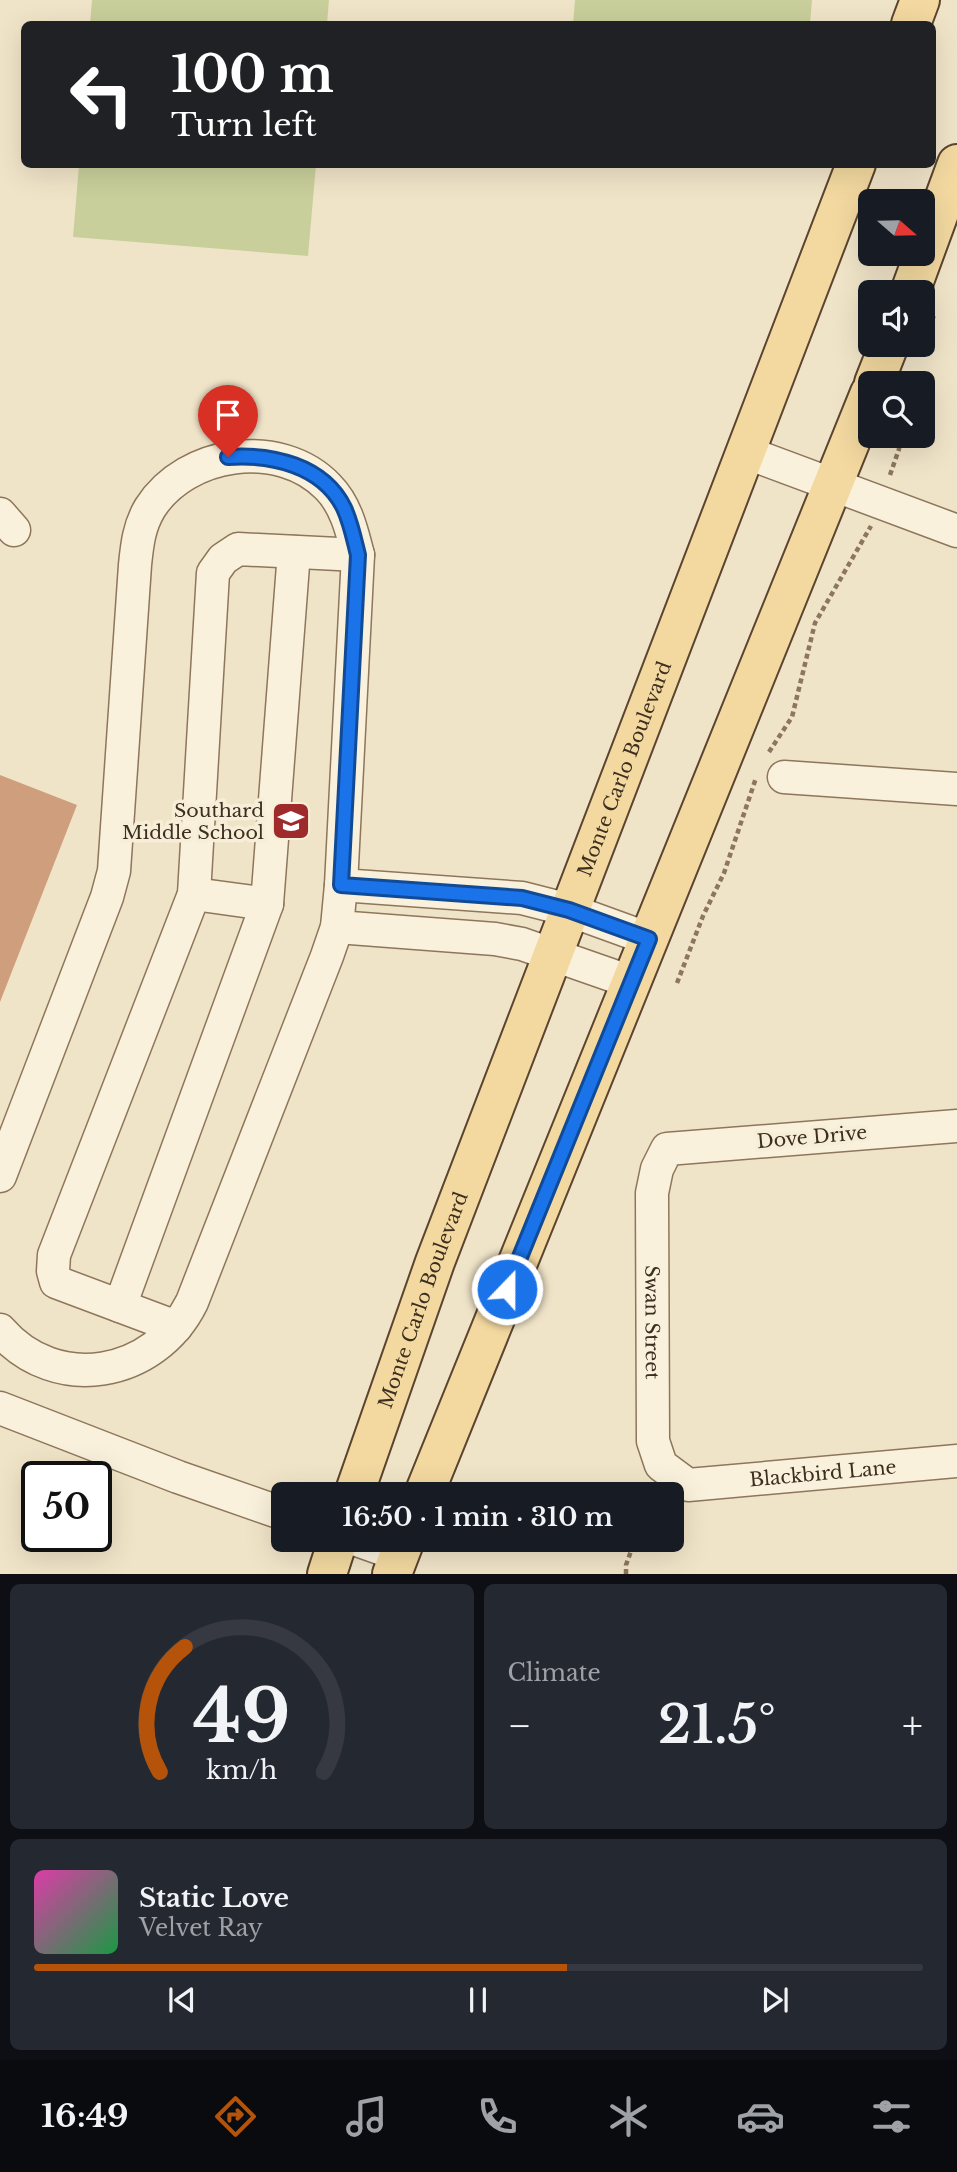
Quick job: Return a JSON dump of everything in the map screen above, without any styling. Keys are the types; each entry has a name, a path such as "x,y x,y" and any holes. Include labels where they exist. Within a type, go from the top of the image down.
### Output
{"main road":[{"path":"912,21 920,0"},
{"path":"914,280 957,164"},
{"name":"Monte Carlo Boulevard","path":"358,1482 435,1262 854,168"},
{"path":"429,1482 858,422"},
{"path":"327,1573 334,1552"}],"street":[{"path":"745,452 957,531"},
{"path":"0,1176 107,897 114,872 137,545 142,525 150,508 170,485 208,462 247,456 265,457 302,468 330,488 343,506 352,528 358,555 337,927 192,1301 176,1327 155,1347 135,1359 94,1370 52,1366 36,1360 0,1330"},
{"path":"176,1327 56,1282 53,1272 54,1255 194,894 213,573 223,559 238,550 358,555"},
{"path":"120,1306 267,904 294,552"},
{"path":"770,768 957,789"},
{"path":"341,885 522,898 569,910 649,939"},
{"path":"194,894 267,904"},
{"path":"337,927 495,939 552,954 631,982"},
{"name":"Dove Drive","path":"667,1149 957,1126"},
{"name":"Swan Street","path":"667,1149 657,1170 652,1193 653,1441 661,1465 688,1485"},
{"path":"0,1408 271,1509"},
{"name":"Blackbird Lane","path":"688,1485 957,1461"}],"path":[{"path":"677,983 792,717 815,623 872,524 899,448"},
{"path":"626,1573 631,1552"}],"green space":[{"path":"92,0 329,0 327,21 90,21"},
{"path":"575,0 812,0 810,21 573,21"},
{"path":"79,168 316,168 308,256 73,237"}],"building":[{"path":"0,775 77,805 0,1002"}],"place":[{"name":"Southard Middle School","path":"291,821"}],"route":[{"path":"228,457 265,457 302,468 315,475 330,488 343,506 352,528 358,555 341,885 522,898 569,910 649,939 507,1289"}]}
